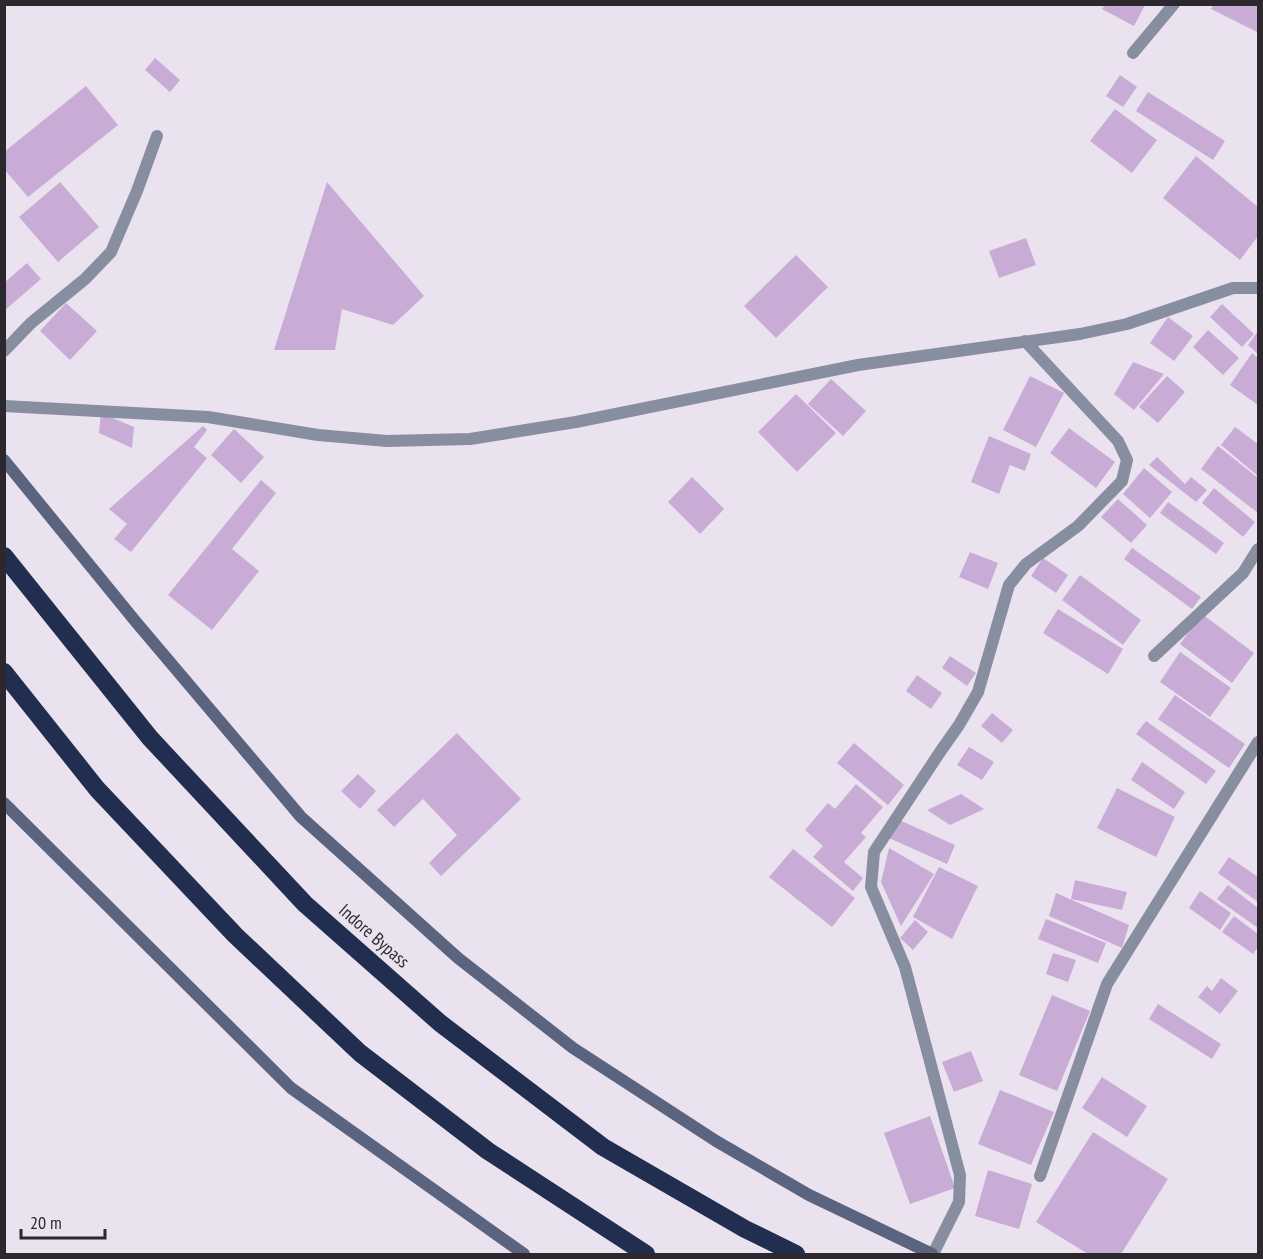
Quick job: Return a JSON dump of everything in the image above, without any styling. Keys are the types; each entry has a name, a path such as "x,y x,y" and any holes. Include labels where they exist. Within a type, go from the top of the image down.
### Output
{"highway":[{"name":"Indore Bypass","path":"4,556 150,738 314,912 440,1023 603,1148 745,1229 796,1254"},
{"path":"4,672 97,789 235,935 360,1053 488,1151 646,1254"}],"street":[{"path":"1132,53 1174,4"},
{"path":"4,351 31,323 85,279 111,252 157,136"},
{"path":"4,406 208,417 318,435 387,441 470,438 576,422 858,365 1080,334 1127,324 1233,288 1258,287"},
{"path":"4,460 136,622 301,817 458,958 573,1048 716,1141 809,1195 933,1254 959,1202 960,1175 905,967 871,887 874,852 959,725 978,692 1009,585 1026,564 1078,526 1122,481 1127,460 1118,441 1025,341"},
{"path":"1154,656 1243,573 1258,549"},
{"path":"1040,1176 1107,984 1258,742"},
{"path":"4,803 291,1088 524,1254"}],"building":[{"path":"1214,4 1258,4 1257,32 1211,9"},
{"path":"1105,5 1145,5 1134,26 1102,9"},
{"path":"155,58 180,80 170,92 145,70"},
{"path":"1120,75 1137,87 1123,107 1106,96"},
{"path":"86,86 118,125 28,197 4,169 4,152"},
{"path":"1148,92 1225,141 1213,160 1136,111"},
{"path":"1115,109 1157,140 1132,173 1090,141"},
{"path":"1196,156 1258,207 1258,236 1240,260 1163,198"},
{"path":"60,182 99,227 58,262 19,217"},
{"path":"327,182 424,296 393,325 342,309 335,350 274,350"},
{"path":"1026,238 1036,265 999,278 989,251"},
{"path":"796,255 828,287 776,338 744,306"},
{"path":"27,263 41,279 4,311 4,283"},
{"path":"66,303 97,331 70,360 40,331"},
{"path":"1222,304 1254,334 1242,347 1210,317"},
{"path":"1168,317 1193,336 1174,361 1150,343"},
{"path":"1208,330 1239,358 1223,375 1193,347"},
{"path":"1258,331 1258,354 1248,345"},
{"path":"1252,353 1258,358 1258,405 1230,385"},
{"path":"1133,362 1164,374 1134,410 1114,394"},
{"path":"1030,376 1064,393 1036,447 1003,430"},
{"path":"1167,376 1185,392 1158,423 1139,407"},
{"path":"831,379 866,411 843,436 808,404"},
{"path":"796,394 836,433 797,472 758,432"},
{"path":"101,413 134,427 132,448 99,433"},
{"path":"203,426 207,430 194,447 207,458 131,552 114,539 127,524 109,509"},
{"path":"1235,427 1258,444 1258,476 1221,445"},
{"path":"1069,428 1115,462 1096,488 1050,453"},
{"path":"234,429 264,457 241,483 211,455"},
{"path":"989,436 1031,454 1025,471 1010,465 999,494 971,482"},
{"path":"1218,446 1258,478 1258,513 1201,469"},
{"path":"1157,457 1185,484 1191,477 1207,490 1196,502 1149,465"},
{"path":"1144,468 1172,492 1150,518 1123,494"},
{"path":"692,477 724,509 700,534 668,502"},
{"path":"261,480 276,493 232,549 259,571 212,630 168,595"},
{"path":"1214,488 1255,522 1243,537 1202,503"},
{"path":"1118,499 1147,525 1131,543 1101,517"},
{"path":"1168,502 1224,543 1216,554 1160,513"},
{"path":"1132,548 1201,597 1192,609 1124,559"},
{"path":"970,552 998,563 988,589 959,577"},
{"path":"1043,558 1068,575 1056,593 1031,576"},
{"path":"1080,575 1141,620 1123,645 1062,600"},
{"path":"1058,609 1123,649 1108,674 1043,633"},
{"path":"1202,614 1254,653 1232,683 1180,644"},
{"path":"1180,652 1231,688 1210,717 1160,682"},
{"path":"950,656 976,673 967,686 942,668"},
{"path":"917,675 942,693 931,709 906,691"},
{"path":"1175,695 1245,744 1229,768 1158,719"},
{"path":"992,713 1013,730 1002,743 981,726"},
{"path":"1146,721 1216,771 1206,784 1136,734"},
{"path":"457,733 521,799 441,876 429,863 457,835 423,799 394,827 377,810"},
{"path":"854,743 904,785 888,805 837,763"},
{"path":"969,747 994,762 982,780 957,765"},
{"path":"1142,762 1185,792 1174,809 1131,780"},
{"path":"358,774 376,791 360,809 341,791"},
{"path":"856,784 883,807 861,833 866,837 844,862 863,878 853,891 813,857 823,846 805,830 828,803 835,809"},
{"path":"1117,788 1175,817 1156,857 1097,828"},
{"path":"961,794 984,809 950,825 927,810"},
{"path":"897,819 955,845 947,864 889,838"},
{"path":"889,848 934,874 901,926 881,882"},
{"path":"793,849 855,898 832,927 769,877"},
{"path":"1229,857 1258,877 1258,902 1218,873"},
{"path":"939,867 978,886 952,939 913,917"},
{"path":"1075,880 1127,892 1122,910 1071,899"},
{"path":"1228,885 1258,908 1258,928 1217,899"},
{"path":"1200,891 1231,913 1220,930 1189,908"},
{"path":"1056,893 1129,925 1122,948 1049,916"},
{"path":"1234,916 1258,934 1258,947 1253,954 1222,932"},
{"path":"1046,919 1106,943 1098,963 1038,939"},
{"path":"915,920 928,932 913,950 900,938"},
{"path":"1053,953 1076,960 1068,982 1046,974"},
{"path":"1221,978 1238,991 1220,1014 1198,997 1207,986 1212,991"},
{"path":"1052,995 1090,1011 1057,1091 1019,1075"},
{"path":"1158,1004 1221,1044 1212,1059 1149,1019"},
{"path":"971,1051 983,1081 954,1092 942,1062"},
{"path":"1102,1077 1147,1106 1127,1137 1082,1108"},
{"path":"1000,1090 1054,1112 1031,1165 978,1144"},
{"path":"930,1116 955,1188 910,1204 884,1133"},
{"path":"1093,1132 1168,1179 1121,1254 1088,1254 1036,1222"},
{"path":"988,1170 1032,1184 1019,1229 975,1216"}]}
